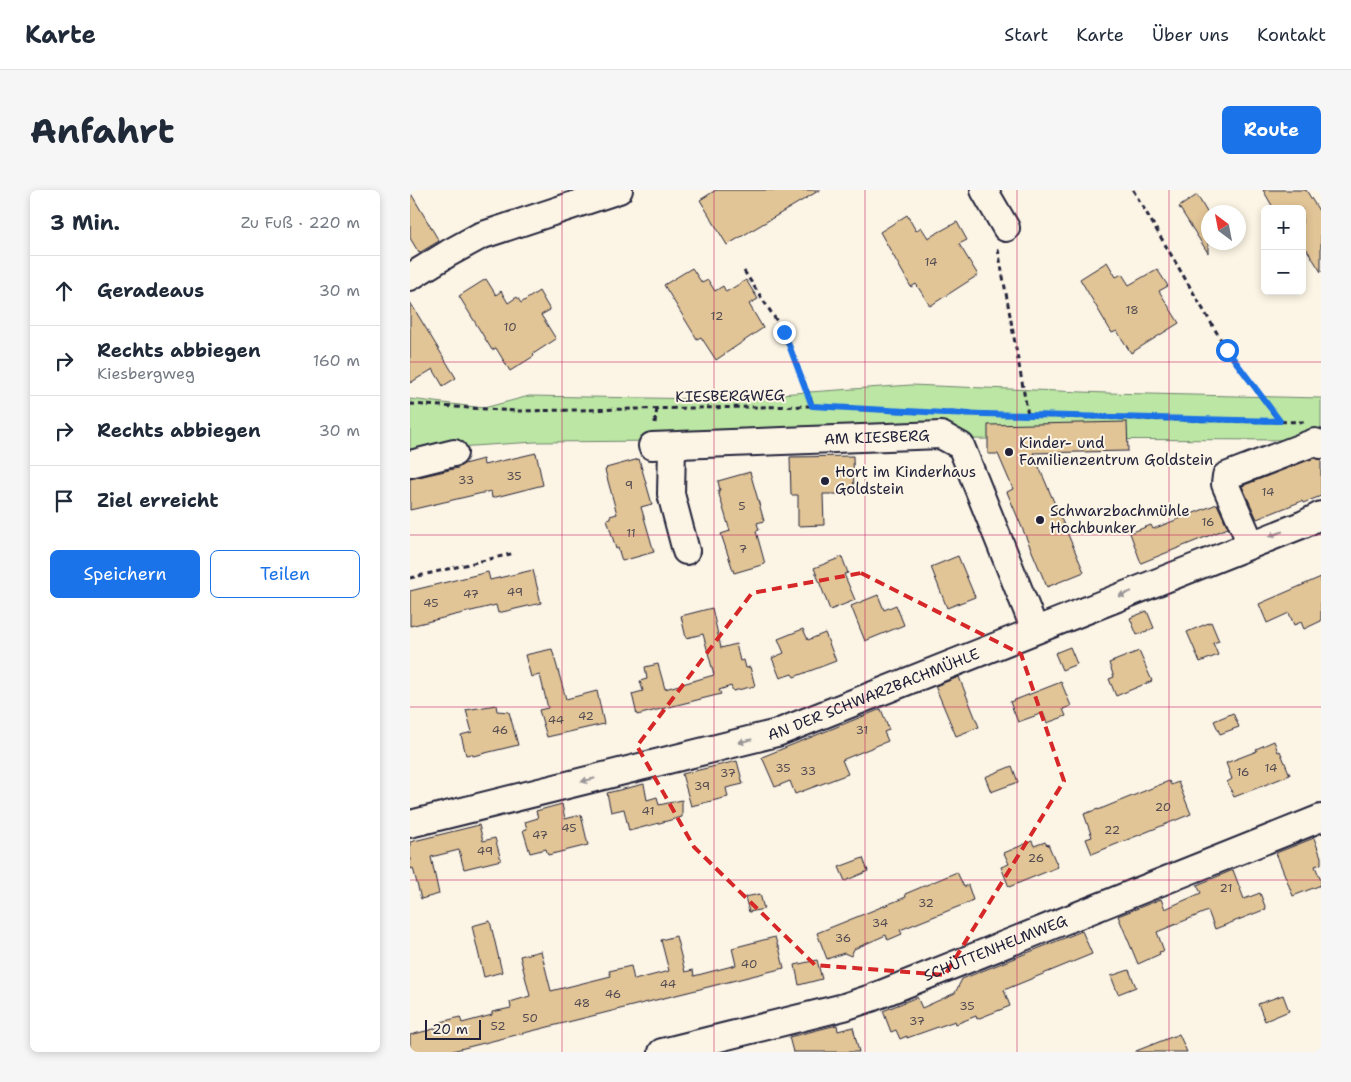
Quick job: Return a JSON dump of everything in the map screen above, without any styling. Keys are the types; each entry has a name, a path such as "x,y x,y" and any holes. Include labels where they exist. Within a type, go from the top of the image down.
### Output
{"street":[{"path":"410,277 480,236 619,190"},
{"path":"984,190 1006,228"},
{"path":"1251,544 1226,484 1226,476 1315,442 1317,433"},
{"name":"AM KIESBERG","path":"686,551 671,494 662,446 941,435 961,446 1035,630"},
{"path":"410,464 454,453"},
{"name":"AN DER SCHWARZBACHMÜHLE","path":"410,824 777,733 1304,524 1321,515"},
{"name":"SCHÜTTENHELMWEG","path":"662,1052 844,1007 871,998 1321,818"}],"path":[{"path":"1133,190 1227,350 1280,421"},
{"path":"1006,228 995,235 1000,253 1028,415"},
{"path":"744,271 784,332 812,406"},
{"name":"KIESBERGWEG","path":"410,404 516,411 812,406 925,412"},
{"path":"944,413 1280,421 1317,433"},
{"path":"410,578 515,553"}],"highlighted area":[{"path":"861,573 1021,654 1064,781 945,975 815,965 694,847 637,746 752,593"}],"green space":[{"path":"911,385 1107,393 1321,398 1321,440 929,439 535,442 410,450 410,399 484,408 529,396 707,399"}],"building":[{"path":"716,190 820,190 727,245 700,200"},
{"path":"1263,190 1306,190 1321,214 1321,272 1306,248 1306,205 1272,205"},
{"path":"410,192 439,241 419,253 410,238"},
{"path":"1197,195 1203,205 1201,205 1201,242 1179,207"},
{"path":"907,215 916,231 921,227 928,238 957,222 967,240 959,244 978,275 930,306 916,284 911,287 880,232"},
{"path":"1107,262 1116,277 1122,274 1129,285 1157,269 1168,286 1159,291 1179,323 1131,353 1117,331 1112,333 1080,279"},
{"path":"692,268 702,283 708,280 715,291 723,286 726,292 746,280 758,299 749,304 763,328 716,360 701,337 697,339 664,285"},
{"path":"486,279 496,295 501,291 508,303 517,297 521,303 539,291 550,310 541,315 556,339 510,371 496,348 492,350 459,296"},
{"path":"410,302 456,378 443,386 433,369 410,383"},
{"path":"1127,422 1128,451 1033,453 1084,572 1047,587 1007,492 1013,489 998,454 988,454 988,425"},
{"path":"536,453 543,485 492,498 491,491 410,510 410,479 458,468 464,464 483,459 484,465"},
{"path":"853,456 854,494 823,494 824,525 798,526 798,495 791,495 790,457"},
{"path":"1314,458 1321,460 1321,496 1303,503 1302,501 1257,519 1242,486"},
{"path":"639,459 652,504 641,507 654,552 622,561 618,548 616,549 607,519 617,514 605,470 606,468"},
{"path":"750,472 764,521 757,523 759,530 756,531 765,564 734,573 721,534 730,531 718,491 720,490 718,481"},
{"path":"1217,504 1228,528 1141,563 1130,533 1151,525 1153,529"},
{"path":"958,556 975,597 947,608 931,567"},
{"path":"842,557 848,573 844,574 855,600 830,610 814,568"},
{"path":"533,570 541,603 498,613 496,605 410,626 410,591 488,572 490,580"},
{"path":"1321,577 1321,621 1304,629 1301,622 1294,625 1289,613 1267,623 1259,604"},
{"path":"878,595 884,610 896,605 904,625 865,641 851,606"},
{"path":"712,608 721,648 736,644 740,661 744,660 746,668 750,667 755,686 733,691 731,686 719,690 721,694 637,715 632,694 643,691 640,681 647,679 645,667 658,664 665,689 714,675 703,634 686,638 681,616"},
{"path":"1147,611 1154,628 1137,635 1130,618"},
{"path":"1211,622 1219,641 1213,643 1218,655 1200,662 1187,632"},
{"path":"803,629 808,640 825,633 836,661 794,677 792,674 780,678 772,658 784,653 778,639"},
{"path":"1070,647 1077,664 1062,670 1055,653"},
{"path":"552,649 566,699 597,691 604,724 547,737 539,710 548,708 540,675 531,677 525,655"},
{"path":"1139,651 1152,681 1116,696 1109,679 1114,677 1109,663"},
{"path":"959,677 979,727 956,736 935,686"},
{"path":"1061,682 1071,706 1063,709 1066,716 1047,723 1043,713 1018,722 1010,702"},
{"path":"496,705 497,711 509,712 518,745 473,756 472,754 466,755 461,735 472,732 466,710"},
{"path":"881,709 889,730 884,732 888,741 842,760 848,774 795,794 790,781 775,787 762,757"},
{"path":"1233,713 1239,727 1220,734 1214,721"},
{"path":"1274,741 1290,775 1234,797 1227,782 1232,779 1226,763 1257,751 1256,749"},
{"path":"737,761 743,784 726,788 728,797 691,806 682,774"},
{"path":"1012,766 1018,782 991,792 985,777"},
{"path":"1169,781 1171,785 1178,782 1191,814 1092,854 1086,839 1092,837 1084,814"},
{"path":"644,784 647,800 657,797 659,805 682,800 682,817 629,831 624,809 611,812 607,793"},
{"path":"562,804 565,819 581,815 588,845 548,855 546,849 530,853 523,830 527,829 525,822 538,818 536,811"},
{"path":"479,825 483,841 495,838 501,860 464,869 459,850 431,857 439,894 421,899 413,868 410,869 410,842"},
{"path":"1314,838 1321,857 1321,864 1315,866 1321,885 1293,896 1276,853"},
{"path":"1032,841 1034,846 1045,842 1048,844 1058,867 1009,887 1001,867 1009,864 1004,853"},
{"path":"863,858 868,871 845,881 839,867"},
{"path":"1233,870 1244,899 1260,893 1266,909 1215,929 1208,911 1157,932 1164,951 1138,964 1118,916 1161,899 1165,909 1201,893 1197,885"},
{"path":"957,872 964,887 968,885 973,900 900,930 902,934 888,940 886,935 854,949 851,956 844,953 827,959 817,933 906,897 905,894"},
{"path":"760,894 764,909 749,912 745,897"},
{"path":"490,921 502,972 484,977 472,926"},
{"path":"1082,931 1092,954 1004,990 1010,1006 977,1019 976,1016 956,1024 955,1021 907,1038 907,1036 900,1039 896,1030 891,1032 883,1011 917,997 922,1008 955,993 962,979"},
{"path":"676,936 685,972 693,970 694,976 736,965 732,948 775,937 784,968 448,1052 410,1052 410,1035 442,1027 441,1022 460,1017 462,1023 492,1015 492,1012 511,1008 510,1002 530,996 520,956 541,951 551,991 611,976 609,971 631,966 634,980 669,971 661,940"},
{"path":"817,960 822,979 799,985 795,965"},
{"path":"1129,970 1136,987 1118,994 1111,976"},
{"path":"1283,995 1289,1011 1265,1021 1258,1004"},
{"path":"837,1025 838,1031 853,1027 859,1052 793,1052 789,1037"},
{"path":"1179,1034 1187,1052 1136,1052 1136,1051"}],"place":[{"name":"Kinder- und Familienzentrum Goldstein","path":"1009,452"},
{"name":"Hort im Kinderhaus Goldstein","path":"825,481"},
{"name":"Schwarzbachmühle Hochbunker","path":"1040,520"}],"route":[{"path":"784,332 812,406 944,413 1280,421 1227,350"}]}
